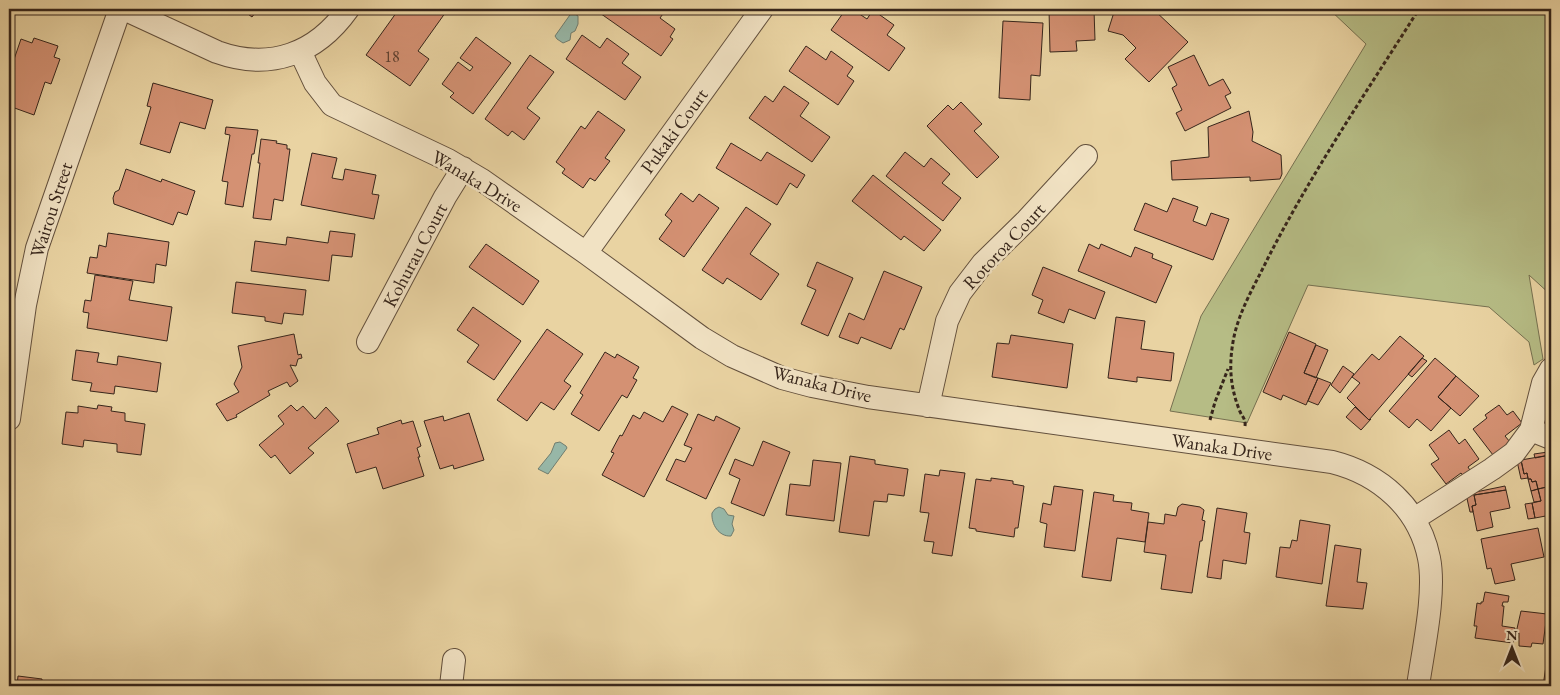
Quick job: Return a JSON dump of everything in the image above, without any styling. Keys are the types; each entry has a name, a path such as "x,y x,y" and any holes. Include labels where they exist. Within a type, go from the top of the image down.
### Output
{"street":[{"name":"Wairou Street","path":"9,419 25,305 37,248 120,9"},
{"path":"124,9 230,57 269,60 300,51 327,33 348,9"},
{"name":"Pukaki Court","path":"586,253 762,9"},
{"name":"Wanaka Drive","path":"300,51 315,83 332,105 463,168 586,253 702,338 732,356 782,378 812,386 928,406 1332,462 1364,473 1382,484 1398,498 1414,518 1429,558 1431,577 1430,599 1418,686"},
{"name":"Rotoroa Court","path":"928,406 947,321 960,293 983,263 1086,156"},
{"name":"Kohurau Court","path":"368,342 445,197 463,168"},
{"path":"1414,518 1499,465 1541,434 1543,383 1551,369"},
{"path":"451,686 454,660"}],"path":[{"path":"1210,420 1215,402 1226,378 1233,340 1240,318 1288,220 1419,9"},
{"path":"1229,366 1239,410 1246,420 1245,426"}],"green space":[{"path":"1329,9 1551,9 1551,295 1529,275 1543,359 1534,365 1529,342 1489,307 1308,285 1247,423 1170,411 1201,316 1366,44"}],"shaded area":[{"path":"572,12 578,16 578,24 575,31 571,33 570,40 563,43 555,36"},
{"path":"560,442 567,448 548,474 538,469 551,453 555,443"},
{"path":"719,507 724,509 728,515 734,516 732,524 734,530 731,536 719,532 714,525 712,513"}],"building":[{"path":"241,9 258,9 252,17"},
{"path":"399,9 448,9 418,51 429,59 410,86 366,55"},
{"path":"599,9 662,9 665,11 660,18 675,29 670,37 673,39 661,56 597,11"},
{"path":"846,9 852,9 867,19 873,10 894,25 887,35 905,48 889,71 831,30"},
{"path":"1049,9 1094,10 1095,40 1076,41 1077,51 1050,52"},
{"path":"1115,9 1153,9 1188,42 1149,82 1125,59 1136,48 1123,35 1108,31"},
{"path":"1003,21 1043,23 1040,76 1031,75 1030,100 999,98"},
{"path":"582,35 600,48 607,38 629,54 622,63 641,77 625,100 566,59"},
{"path":"476,37 511,63 473,114 450,97 454,93 442,84 458,62 470,71 473,67 460,58"},
{"path":"34,38 58,46 54,57 60,59 51,84 45,82 34,115 9,106 11,83 9,82 9,74 21,39 32,43"},
{"path":"806,46 826,60 831,51 853,67 847,76 854,81 838,105 789,71"},
{"path":"530,55 554,72 527,108 540,118 524,140 512,131 508,136 485,119"},
{"path":"1194,55 1209,86 1223,79 1231,93 1225,96 1231,108 1185,131 1176,113 1182,110 1172,88 1177,85 1168,67"},
{"path":"153,83 213,100 205,129 180,122 170,153 140,144 151,107 147,106"},
{"path":"784,86 809,103 800,116 830,137 812,162 749,118 765,96 773,102"},
{"path":"961,102 982,124 974,131 999,157 977,178 927,126 948,105 953,110"},
{"path":"598,111 625,130 605,158 610,161 595,181 590,178 583,188 562,173 565,169 556,162 581,126 585,129"},
{"path":"1249,111 1253,132 1252,141 1281,155 1282,174 1280,179 1250,181 1250,177 1172,180 1171,161 1209,157 1208,127"},
{"path":"226,127 258,130 243,207 225,204 228,182 222,181 230,135 225,134"},
{"path":"261,139 277,141 276,143 287,145 287,149 290,149 283,201 274,199 271,220 253,218"},
{"path":"731,143 761,161 767,152 805,175 797,188 790,183 777,205 716,168"},
{"path":"905,152 924,167 931,158 950,174 942,183 961,198 943,221 886,176"},
{"path":"312,153 337,158 332,178 343,180 345,169 376,175 372,194 379,195 374,219 301,205"},
{"path":"126,169 161,182 162,179 195,191 187,215 178,212 173,225 114,204 115,192 119,190"},
{"path":"873,175 941,230 924,251 904,236 901,240 852,201"},
{"path":"681,193 693,202 699,194 719,208 684,257 659,239 672,221 665,215"},
{"path":"1173,198 1198,207 1193,221 1206,226 1211,213 1229,219 1213,260 1134,230 1145,203 1167,212"},
{"path":"746,207 771,224 750,254 779,274 761,300 727,278 723,284 702,270"},
{"path":"330,231 355,234 352,257 332,255 329,281 251,271 255,241 286,245 287,237 328,243"},
{"path":"108,233 169,242 166,266 156,264 154,283 87,273 90,257 97,258 99,245 106,247"},
{"path":"486,244 539,281 523,305 469,267"},
{"path":"1089,244 1099,249 1101,244 1131,257 1135,247 1153,254 1152,258 1172,266 1156,303 1078,271"},
{"path":"817,262 853,278 828,336 801,324 816,290 807,286"},
{"path":"1043,267 1105,292 1095,319 1069,309 1064,323 1038,313 1043,300 1032,295"},
{"path":"884,271 922,287 904,330 900,328 891,349 861,337 858,344 839,337 849,313 864,320"},
{"path":"95,275 133,281 129,300 172,307 167,341 87,328 89,313 83,312 85,300 91,301"},
{"path":"236,282 306,290 303,315 284,313 282,324 265,321 265,317 232,313"},
{"path":"473,307 521,341 494,380 467,362 479,345 457,330"},
{"path":"1116,317 1145,321 1141,349 1174,353 1171,381 1137,377 1137,382 1108,378"},
{"path":"547,329 583,354 564,381 571,386 554,410 541,402 527,421 497,400"},
{"path":"1289,332 1316,344 1304,373 1318,378 1306,405 1283,395 1281,400 1263,392"},
{"path":"294,334 298,355 301,354 302,358 298,359 296,366 290,365 298,381 290,387 287,382 268,391 270,395 236,415 237,417 227,421 216,404 239,392 234,384 242,367 238,346"},
{"path":"1011,335 1073,344 1067,388 992,377 997,343 1009,344"},
{"path":"1400,336 1424,356 1369,420 1347,398 1360,383 1352,377 1372,354 1379,360"},
{"path":"1316,345 1328,350 1316,378 1304,373"},
{"path":"76,350 99,353 97,362 117,365 118,356 161,363 157,392 115,386 114,394 90,391 92,383 72,380"},
{"path":"605,352 615,358 617,354 639,367 633,378 637,380 627,398 622,395 599,431 571,414 583,395 580,393"},
{"path":"1422,358 1427,361 1412,377 1408,374"},
{"path":"1435,358 1456,376 1438,397 1451,408 1431,431 1417,419 1409,428 1389,411"},
{"path":"1343,366 1354,374 1340,393 1331,385"},
{"path":"1456,376 1479,396 1460,416 1438,397"},
{"path":"1318,378 1331,383 1318,405 1308,401"},
{"path":"98,405 112,407 111,411 125,413 125,421 145,424 141,455 117,452 117,444 84,440 83,447 62,444 66,412 78,413 78,406 97,409"},
{"path":"291,405 297,411 303,406 315,419 326,407 339,421 308,448 314,453 290,474 275,455 271,458 259,445 284,424 278,416"},
{"path":"1499,405 1507,415 1513,411 1522,423 1505,436 1510,442 1493,455 1473,429 1487,418 1485,415"},
{"path":"672,406 688,414 644,497 602,475 614,453 611,452 633,415 640,419 644,412 663,422"},
{"path":"1355,407 1369,420 1371,419 1361,430 1346,417"},
{"path":"469,413 484,460 454,469 453,465 440,469 424,421 443,416 444,421"},
{"path":"698,414 714,421 716,416 740,428 706,499 666,480 676,459 685,462 692,448 684,445"},
{"path":"401,420 402,424 413,421 421,446 417,448 424,476 383,489 376,467 356,473 347,444 379,434 377,428"},
{"path":"1449,430 1459,444 1465,439 1479,459 1468,467 1471,472 1464,477 1461,473 1446,484 1431,464 1439,459 1429,445"},
{"path":"763,441 790,452 764,516 731,503 740,479 729,474 735,459 753,466"},
{"path":"1548,452 1550,455 1535,458 1534,454"},
{"path":"1550,455 1551,486 1538,489 1536,481 1532,482 1531,479 1528,479 1527,473 1524,474 1521,460"},
{"path":"850,456 875,460 875,464 908,469 904,496 888,494 887,502 874,501 869,536 839,532"},
{"path":"813,460 841,463 834,521 786,515 790,484 810,486"},
{"path":"1521,460 1524,474 1527,473 1528,478 1521,479 1517,461"},
{"path":"940,470 965,473 952,556 932,553 934,542 924,541 929,513 920,512 925,474 939,476"},
{"path":"991,478 1013,481 1013,484 1024,486 1018,528 1015,528 1014,537 976,531 976,529 969,528 976,479 991,481"},
{"path":"1528,479 1531,479 1532,482 1536,481 1538,489 1531,491"},
{"path":"1054,486 1083,490 1075,551 1044,547 1047,524 1040,522 1043,503 1051,505"},
{"path":"1505,486 1506,490 1474,495 1476,505 1472,506 1473,512 1470,512 1466,494"},
{"path":"1551,486 1551,515 1535,518 1532,503 1541,501 1538,489"},
{"path":"1538,489 1541,501 1534,502 1531,491"},
{"path":"1506,490 1510,508 1490,512 1493,527 1477,531 1472,506 1476,505 1474,495"},
{"path":"1094,492 1114,495 1113,501 1132,503 1131,510 1149,513 1145,542 1117,538 1111,581 1082,577"},
{"path":"1532,503 1535,518 1528,519 1525,504"},
{"path":"1182,504 1200,507 1204,510 1202,520 1205,521 1192,593 1161,589 1166,555 1144,552 1148,522 1164,524 1165,514 1176,516 1178,507"},
{"path":"1217,508 1247,513 1244,532 1250,533 1246,564 1223,560 1221,579 1207,577"},
{"path":"1300,520 1330,525 1322,584 1276,577 1280,547 1290,548 1292,540 1297,541"},
{"path":"1538,528 1544,557 1511,564 1515,580 1495,584 1491,568 1487,569 1481,539"},
{"path":"1335,545 1361,549 1357,582 1367,583 1363,609 1326,606"},
{"path":"1485,592 1509,596 1508,602 1503,602 1502,606 1504,606 1502,626 1515,628 1513,643 1475,638 1477,626 1474,626 1477,603 1481,604 1483,602"},
{"path":"1521,611 1547,614 1543,644 1532,643 1531,647 1519,646 1519,633 1516,633"},
{"path":"1546,666 1551,667 1551,686 1543,686"},
{"path":"18,676 42,679 42,686 17,686"}]}
